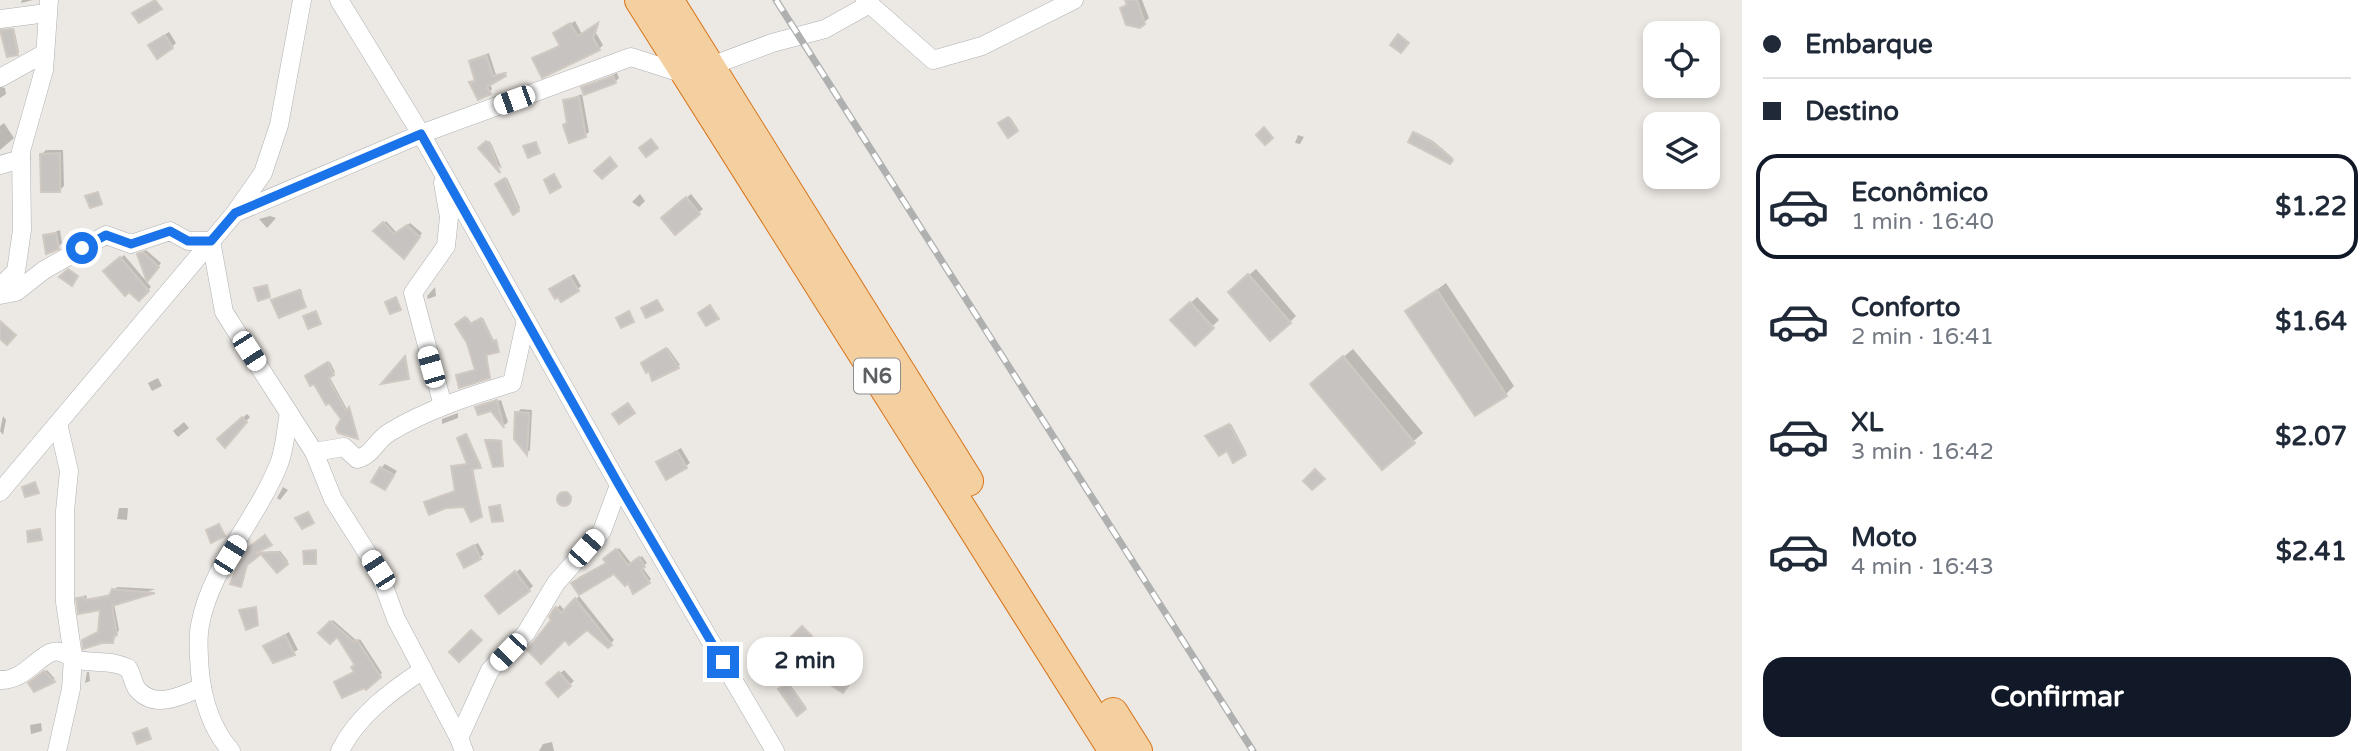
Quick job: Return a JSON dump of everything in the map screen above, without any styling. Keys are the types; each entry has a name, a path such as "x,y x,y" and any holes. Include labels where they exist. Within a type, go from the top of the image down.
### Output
{"highway":[{"name":"N6","path":"640,0 699,71 1137,751"},
{"name":"N6","path":"668,0 699,71 1114,751"}],"street":[{"path":"0,492 235,213 263,173 279,125 302,0"},
{"path":"339,0 421,134 619,485 775,751"},
{"path":"235,213 421,134 631,57 699,71 772,43 825,29 866,3 933,60 982,46 1074,0"},
{"path":"0,19 39,14 48,8"},
{"path":"0,287 16,271 22,230 21,159 44,70 48,8"},
{"path":"0,78 45,53"},
{"path":"0,166 21,159"},
{"path":"440,168 449,217 446,246 413,293 443,406"},
{"path":"0,295 16,292 44,270 106,235 131,244 170,231 188,241 211,241"},
{"path":"211,241 224,312 314,452 333,499 378,570 396,619 462,745"},
{"path":"314,452 344,447 357,459 367,457 386,434 443,406 512,383 526,320"},
{"path":"231,751 222,740 203,702 198,649 200,624 219,572 253,519 281,459 289,414"},
{"path":"57,751 71,689 73,657 65,602 65,511 69,471 58,423"},
{"path":"462,745 490,670 526,633 556,583 602,531 619,485"},
{"path":"0,680 11,680 31,669 49,653 60,651 73,657 113,661 128,668 136,687 147,696 163,701 202,687"},
{"path":"340,751 347,736 366,715 423,670"}],"building":[{"path":"155,0 162,9 139,23 132,13"},
{"path":"1125,0 1137,0 1145,24 1140,28 1126,25 1120,8 1127,5"},
{"path":"570,23 578,36 598,23 593,38 600,50 542,78 532,58 560,46 553,33"},
{"path":"13,29 18,55 7,57 0,30"},
{"path":"1398,34 1409,43 1401,53 1390,45"},
{"path":"165,35 173,48 157,59 148,45"},
{"path":"486,55 493,76 505,73 506,76 487,87 491,94 478,100 469,82 475,81 469,61"},
{"path":"613,76 616,83 584,95 581,87"},
{"path":"579,97 586,137 569,143 563,125 567,123 563,100"},
{"path":"1008,117 1018,131 1008,138 998,123"},
{"path":"1264,127 1273,138 1265,145 1256,135"},
{"path":"1413,132 1432,142 1453,160 1450,164 1408,142"},
{"path":"651,139 658,148 646,157 639,148"},
{"path":"486,141 491,146 500,173 478,148"},
{"path":"536,142 540,153 528,158 523,146"},
{"path":"60,153 60,192 41,192 40,154"},
{"path":"610,157 617,166 602,179 594,171"},
{"path":"554,174 561,187 550,193 544,180"},
{"path":"505,178 519,211 513,215 495,184"},
{"path":"98,192 102,204 90,208 85,196"},
{"path":"686,197 700,214 675,235 661,218"},
{"path":"383,222 394,234 407,225 420,237 404,259 373,231"},
{"path":"56,233 59,249 46,254 43,235"},
{"path":"143,252 159,267 147,282 137,254"},
{"path":"120,257 149,291 139,301 129,292 125,296 103,271"},
{"path":"68,269 78,276 72,286 59,277"},
{"path":"1248,274 1291,323 1270,341 1228,292"},
{"path":"570,277 579,291 561,302 558,297 555,299 549,289"},
{"path":"267,285 270,297 258,301 254,288"},
{"path":"299,290 306,307 279,318 271,300"},
{"path":"1437,290 1507,396 1475,416 1405,311"},
{"path":"396,297 401,310 390,314 385,302"},
{"path":"657,300 663,310 646,318 641,308"},
{"path":"1190,302 1214,328 1195,346 1170,320"},
{"path":"710,305 719,319 706,326 698,313"},
{"path":"316,311 321,324 308,329 303,316"},
{"path":"629,311 634,322 621,328 616,318"},
{"path":"465,317 470,324 481,318 493,341 496,340 499,352 486,355 490,378 459,388 456,375 475,370 467,343 455,324"},
{"path":"0,321 16,335 7,345 0,339"},
{"path":"666,348 679,368 652,381 649,371 646,373 641,363"},
{"path":"405,356 409,379 381,384"},
{"path":"1343,356 1415,443 1382,470 1310,384"},
{"path":"328,362 334,375 328,378 346,411 349,407 358,439 338,433 336,428 341,419 329,403 326,405 314,384 310,386 305,376"},
{"path":"497,400 504,428 491,411 478,415 475,407"},
{"path":"628,403 635,413 619,424 612,414"},
{"path":"515,412 529,413 527,455 514,439"},
{"path":"242,417 247,422 225,448 217,439"},
{"path":"1229,424 1246,455 1233,463 1227,451 1219,456 1205,436"},
{"path":"466,434 481,468 472,469 482,517 471,522 464,507 446,508 429,515 424,502 455,491 451,466 467,464 457,438"},
{"path":"485,440 501,441 503,466 493,467"},
{"path":"677,451 687,468 666,480 656,462"},
{"path":"380,467 394,475 385,490 371,482"},
{"path":"1315,469 1325,479 1312,490 1303,481"},
{"path":"35,482 39,493 25,497 22,487"},
{"path":"561,492 567,492 571,499 567,506 561,506 557,502 557,496"},
{"path":"500,505 503,521 492,522 489,507"},
{"path":"308,512 314,523 302,529 295,518"},
{"path":"219,524 225,536 211,543 206,530"},
{"path":"40,529 42,540 28,542 27,531"},
{"path":"265,535 272,545 256,553 278,552 288,564 277,573 261,554 247,565 241,587 230,584 244,551"},
{"path":"474,545 481,559 464,568 457,554"},
{"path":"616,549 628,565 639,557 645,567 641,570 650,583 633,594 628,583 625,586 614,574 579,595 571,583 606,563 603,559"},
{"path":"316,550 316,564 304,564 303,551"},
{"path":"515,571 530,591 499,614 485,596"},
{"path":"112,589 155,593 112,606 117,635 113,643 102,643 83,649 82,640 98,632 100,610 78,614 76,598 84,597 85,600 109,596"},
{"path":"575,598 612,645 608,648 587,630 569,645 565,640 541,664 527,650 551,620 549,617 554,609 556,607 561,613"},
{"path":"256,607 258,625 246,630 239,610"},
{"path":"330,621 354,642 357,640 381,677 366,690 364,688 342,698 334,682 354,672 351,667 355,665 337,637 330,644 318,633"},
{"path":"802,626 812,636 801,647 791,637"},
{"path":"471,630 482,640 459,662 449,652"},
{"path":"285,635 295,655 273,663 263,646"},
{"path":"44,671 55,682 34,692 28,683"},
{"path":"559,672 571,686 558,697 546,683"},
{"path":"840,674 851,682 843,693 832,686"},
{"path":"787,683 806,709 797,716 778,689"},
{"path":"147,728 151,739 137,744 133,733"}],"railway":[{"path":"776,0 1253,751"}],"route":[{"path":"82,248 106,235 131,244 170,231 188,241 211,241 235,213 421,134 619,485 723,662"}]}
